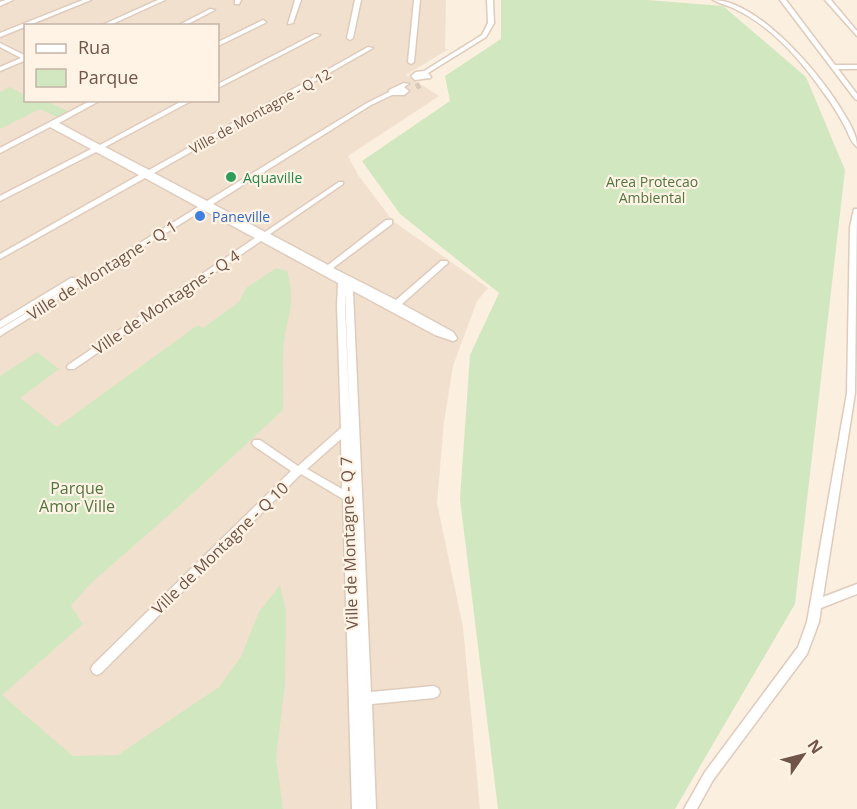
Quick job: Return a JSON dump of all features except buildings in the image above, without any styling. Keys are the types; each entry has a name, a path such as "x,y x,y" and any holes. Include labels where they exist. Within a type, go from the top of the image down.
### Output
{"street":[{"path":"0,4 10,0"},
{"path":"24,24 83,0"},
{"path":"26,24 88,0"},
{"path":"107,24 162,0"},
{"path":"290,23 298,0"},
{"path":"350,38 358,0"},
{"path":"411,62 417,0"},
{"name":"Ville de Montagne - Q 1","path":"0,325 123,253 337,121 392,91 400,95 413,83 480,40 489,30 490,0"},
{"path":"716,0 750,15 799,57 847,124 857,145"},
{"path":"783,0 857,98"},
{"path":"828,0 857,34"},
{"path":"183,24 212,10"},
{"path":"219,44 263,22"},
{"path":"0,34 24,24"},
{"path":"0,34 24,25"},
{"path":"219,85 316,35"},
{"path":"0,47 24,59"},
{"name":"Ville de Montagne - Q 12","path":"0,257 370,48"},
{"path":"0,69 24,59"},
{"path":"836,70 857,69"},
{"path":"0,151 96,102"},
{"path":"0,199 186,102"},
{"path":"52,125 450,336"},
{"name":"Ville de Montagne - Q 4","path":"70,367 341,183"},
{"path":"690,809 709,776 803,650 813,622 852,393 854,227 857,211"},
{"path":"326,270 389,222"},
{"name":"Ville de Montagne - Q 1","path":"0,333 123,253"},
{"path":"394,306 444,263"},
{"name":"Ville de Montagne - Q 7","path":"345,280 359,686 358,809"},
{"name":"Ville de Montagne - Q 10","path":"97,669 299,470 350,427"},
{"path":"256,443 352,499"},
{"path":"816,605 857,589"},
{"name":"Ville de Montagne - Q 7","path":"359,686 364,699 370,809"},
{"path":"364,699 434,692"}],"shaded area":[{"path":"0,0 446,0 445,49 449,49 406,75 439,96 348,156 358,175 393,221 488,288 477,301 453,366 444,422 437,503 463,627 480,809 0,809"}],"green space":[{"name":"Area Protecao Ambiental","path":"501,0 647,0 723,6 806,77 845,170 795,604 675,809 498,809 460,499 470,355 499,293 400,214 362,161 450,101 445,76 501,39"},
{"path":"10,87 24,94 24,102 48,102 72,113 61,119 40,109 0,129 0,92"},
{"name":"Parque Amor Ville","path":"276,268 287,271 291,297 284,344 283,410 90,584 71,606 83,624 2,695 73,756 118,755 219,687 241,657 259,612 280,585 286,611 285,685 276,758 283,809 0,809 0,376 37,352 59,369 20,398 57,427 198,325 203,328 239,302 246,288"}],"tunnel":[{"path":"416,87 420,85"}],"place":[{"name":"Aquaville","path":"231,177"},
{"name":"Paneville","path":"200,216"}]}
